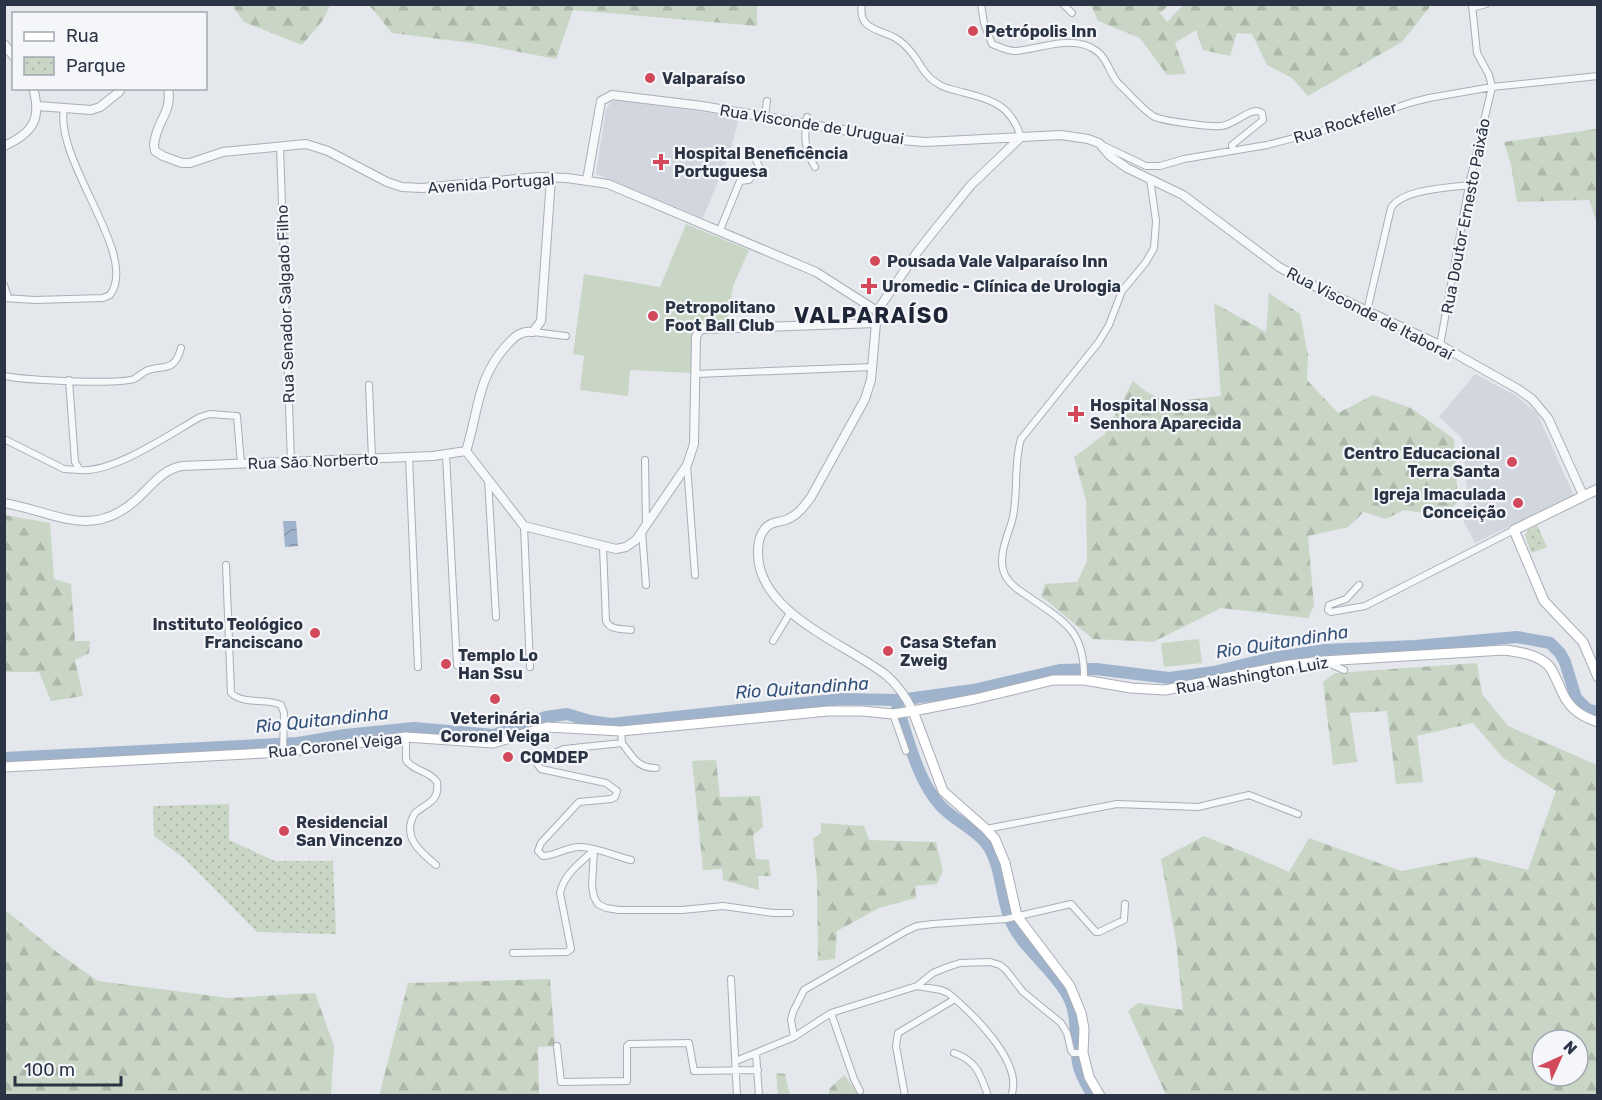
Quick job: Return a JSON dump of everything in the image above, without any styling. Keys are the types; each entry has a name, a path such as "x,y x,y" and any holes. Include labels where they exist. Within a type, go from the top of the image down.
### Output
{"main road":[{"path":"1598,489 1514,530 1544,601 1583,642 1598,677"},
{"name":"Rua Washington Luiz","path":"914,711 1053,680 1084,680 1131,688 1165,690 1289,665 1504,650 1523,652 1538,658 1549,666 1570,707 1577,713 1598,722"},
{"name":"Rua Coronel Veiga","path":"4,767 283,752 406,737 493,743 547,727 621,731 828,711 893,714 914,711"},
{"path":"914,711 943,791 948,798 986,829 994,840 1005,863 1017,916 1070,986 1081,1013 1084,1028 1078,1053 1100,1095"}],"street":[{"path":"862,4 861,12 866,24 875,31 888,34 903,43 929,78 945,87 1003,107 1015,121 1021,137 971,185 918,251 877,311 871,380 864,399 815,492 801,510 789,519 771,523 759,539 758,562 764,581 774,596 790,612 872,665 904,693 914,711"},
{"path":"981,4 984,23 992,44 1013,51 1056,44 1076,44 1089,47 1103,57 1113,78 1157,118 1219,126 1238,121 1253,110 1259,110 1263,120 1232,145 1233,152"},
{"path":"1063,4 1072,13"},
{"path":"1486,4 1472,6 1478,53 1490,75 1492,87"},
{"name":"Rua Rockfeller","path":"1099,143 1152,166 1233,152 1329,129 1413,102 1492,87 1598,76"},
{"name":"Rua Doutor Ernesto Paixão","path":"1440,345 1469,185 1492,87"},
{"path":"4,146 27,133 36,119 38,106 34,90"},
{"path":"38,106 79,110 100,107 120,90"},
{"name":"Avenida Portugal","path":"168,90 170,104 158,126 154,140 156,151 182,163 190,163 223,152 306,144 328,151 387,182 402,187 422,188 551,178 608,184 816,272 877,311"},
{"name":"Rua Visconde de Uruguai","path":"587,180 601,101 612,95 807,120 884,138 914,141 1021,137"},
{"path":"765,116 767,101"},
{"path":"4,285 6,298 35,300 103,298 110,296 115,285 117,277 114,253 70,152 62,119 64,108"},
{"path":"807,120 806,152 815,167"},
{"name":"Rua Visconde de Itaboraí","path":"1021,137 1061,135 1099,143 1119,162 1183,195 1279,267 1440,345 1518,389 1532,399 1548,418 1583,495"},
{"name":"Rua Senador Salgado Filho","path":"280,147 291,462"},
{"path":"720,230 740,181 749,180 759,166 748,150"},
{"path":"533,332 541,321 551,178"},
{"path":"1084,680 1084,663 1080,644 1075,634 1066,624 1012,585 1003,568 1003,553 1015,504 1018,448 1021,439 1098,343 1109,325 1122,291 1146,262 1154,248 1156,221 1150,179"},
{"path":"1367,311 1394,202 1410,194 1469,185"},
{"path":"524,526 616,549 626,547 636,540 687,465 694,444 696,337 699,331 703,329 876,323"},
{"path":"530,666 524,526 466,451 480,390 488,370 500,353 519,333 525,331 566,336"},
{"path":"4,376 19,379 111,381 135,378 145,372 164,369 175,361 181,348"},
{"path":"696,374 872,367"},
{"path":"69,380 75,462 80,470"},
{"path":"369,385 372,459"},
{"path":"4,439 64,469 87,471 121,460 200,417 210,414 237,416 241,464"},
{"name":"Rua São Norberto","path":"4,503 89,522 123,511 163,474 175,467 410,457 446,455 466,451"},
{"path":"446,455 457,665"},
{"path":"410,457 418,667"},
{"path":"645,460 646,585"},
{"path":"687,465 695,575"},
{"path":"488,478 496,617"},
{"path":"1359,585 1346,599 1329,605 1328,610 1331,612 1365,606 1514,530"},
{"path":"603,547 606,621 612,628 631,630"},
{"path":"226,565 231,693 237,698 264,700 281,705 284,713 283,752"},
{"path":"773,641 790,612"},
{"path":"1323,661 1344,670"},
{"path":"893,714 906,751"},
{"path":"621,731 622,743 640,765 645,768 656,768"},
{"path":"406,737 406,760 414,768 429,774 437,782 438,793 435,800 415,813 410,831 414,846 436,865"},
{"path":"622,743 564,749 537,761 541,769 606,783 617,791 615,797 579,802 541,843 538,851 543,856 547,856 580,847 631,860"},
{"path":"986,829 1117,804 1198,807 1249,795 1298,814"},
{"path":"594,850 591,886 598,904 606,908 682,910 723,906 790,914"},
{"path":"513,953 567,952 571,949 560,893 561,885 567,875 594,850"},
{"path":"794,1037 791,1020 804,990 906,930 917,926 1006,919 1071,904 1096,932 1099,932 1124,920 1125,904"},
{"path":"736,1061 794,1037 831,1013 917,986 933,973 953,965 990,962 1006,970 1023,992 1061,1023 1067,1033 1071,1050 1078,1053"},
{"path":"731,979 737,1095"},
{"path":"917,986 941,990 955,999 1000,1047 1012,1076 1014,1088 1011,1095"},
{"path":"905,1095 896,1046 898,1034 955,999"},
{"path":"831,1013 860,1091"},
{"path":"558,1046 561,1082 627,1081 627,1046 629,1044 687,1042 690,1044 694,1071 758,1070"},
{"path":"756,1053 759,1095"},
{"path":"954,1053 964,1056 975,1064 988,1095"}],"shaded area":[{"name":"Hospital Beneficência Portuguesa","path":"612,101 739,117 730,153 703,218 596,174 606,109"},
{"name":"Centro Educacional Terra Santa","path":"1475,374 1515,395 1537,413 1574,496 1475,543 1464,522 1467,486 1462,438 1439,417"}],"green space":[{"path":"232,5 330,5 323,20 302,45 244,22"},
{"path":"369,5 757,5 757,26 573,10 556,59 479,44 392,33"},
{"path":"1091,5 1165,5 1168,6 1160,13 1167,22 1183,5 1429,5 1429,8 1402,42 1308,96 1292,78 1267,65 1252,34 1237,33 1230,56 1203,50 1196,30 1175,43 1186,74 1167,75 1140,38 1098,21"},
{"path":"1596,129 1598,145 1597,223 1589,200 1517,202 1511,165 1504,142"},
{"name":"Petropolitano Foot Ball Club","path":"686,224 749,250 733,286 727,324 703,325 692,333 692,373 630,370 628,396 580,390 584,356 573,354 584,274 660,287"},
{"path":"1269,293 1300,314 1308,355 1307,380 1338,413 1373,395 1411,408 1454,439 1458,502 1443,516 1404,510 1386,519 1364,512 1348,527 1308,536 1314,606 1308,618 1221,608 1153,642 1093,639 1041,596 1045,584 1077,582 1087,561 1086,500 1074,457 1105,434 1133,381 1145,391 1167,402 1221,396 1214,303 1266,332"},
{"path":"4,515 50,523 54,579 71,584 75,641 90,641 89,653 75,660 83,696 51,701 39,672 5,672"},
{"path":"1537,525 1547,547 1531,553 1525,535 1529,529"},
{"path":"1199,639 1202,663 1164,667 1161,643"},
{"path":"1477,663 1482,694 1508,726 1597,765 1597,1095 1166,1095 1128,1011 1138,1003 1183,1010 1176,941 1161,859 1204,836 1289,872 1309,838 1401,871 1474,857 1528,870 1556,791 1503,758 1473,723 1417,736 1423,782 1396,784 1387,711 1350,713 1357,762 1333,765 1323,682 1335,673"},
{"path":"716,760 720,797 760,796 763,827 753,835 756,859 769,860 771,876 758,876 759,890 723,880 722,869 703,870 692,761"},
{"path":"229,804 229,840 275,861 333,861 336,934 257,932 185,859 154,836 153,806"},
{"path":"821,823 864,826 869,840 936,842 943,871 937,884 915,886 916,898 879,908 837,931 835,959 817,961 817,881 813,838 821,834"},
{"path":"5,910 58,953 98,981 229,998 315,993 334,1046 331,1095 5,1095"},
{"path":"550,979 555,1046 538,1047 539,1095 379,1096 408,983"},
{"path":"776,1073 785,1074 790,1095 778,1095"},
{"path":"844,1075 860,1095 828,1096 830,1088"}],"water":[{"path":"283,521 296,521 298,546 285,547"}],"waterway":[{"name":"Rio Quitandinha","path":"4,758 298,743 345,735 414,728 494,735 546,717 567,714 611,724 841,699 899,700 973,690 1060,670 1096,669 1169,678 1214,672 1271,658 1325,650 1415,646 1517,637 1550,643 1565,662 1576,698 1588,710 1598,712"},
{"path":"896,702 919,770 932,795 945,810 986,843 996,862 1012,924 1024,943 1056,978 1068,996 1074,1012 1079,1067 1093,1096"}],"place":[{"name":"Petrópolis Inn","path":"973,31"},
{"name":"Valparaíso","path":"650,78"},
{"name":"Hospital Beneficência Portuguesa","path":"661,162"},
{"name":"Pousada Vale Valparaíso Inn","path":"875,261"},
{"name":"Uromedic - Clínica de Urologia","path":"869,286"},
{"name":"Petropolitano Foot Ball Club","path":"653,316"},
{"name":"Hospital Nossa Senhora Aparecida","path":"1076,414"},
{"name":"Centro Educacional Terra Santa","path":"1512,462"},
{"name":"Igreja Imaculada Conceição","path":"1518,503"},
{"name":"Instituto Teológico Franciscano","path":"315,633"},
{"name":"Casa Stefan Zweig","path":"888,651"},
{"name":"Templo Lo Han Ssu","path":"446,664"},
{"name":"Veterinária Coronel Veiga","path":"495,699"},
{"name":"COMDEP","path":"508,757"},
{"name":"Residencial San Vincenzo","path":"284,831"}],"district":[{"name":"VALPARAÍSO","path":"872,315"}]}
